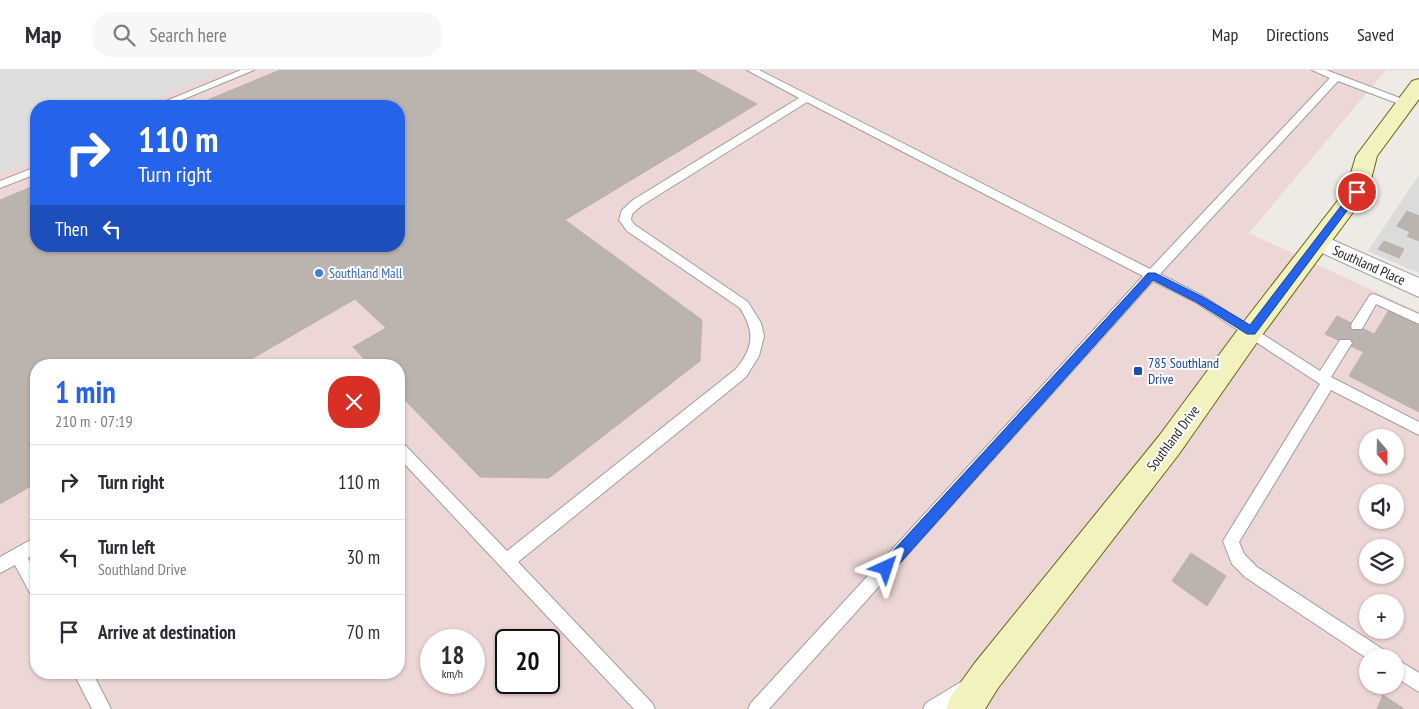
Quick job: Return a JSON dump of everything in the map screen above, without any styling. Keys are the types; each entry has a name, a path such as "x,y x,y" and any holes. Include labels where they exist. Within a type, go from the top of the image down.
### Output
{"main road":[{"name":"Southland Drive","path":"964,709 986,676 1169,445 1251,331 1357,192 1367,156 1419,85"}],"street":[{"name":"Southland Place","path":"1318,242 1419,288"}],"lane":[{"path":"174,100 249,70"},
{"path":"752,70 1199,299 1251,331 1301,367 1419,430"},
{"path":"1316,70 1405,102"},
{"path":"758,709 1205,216 1336,77"},
{"path":"506,562 741,372 751,360 756,345 756,325 744,305 631,228 626,220 626,213 636,203 805,98"},
{"path":"0,185 30,172"},
{"path":"1357,326 1374,298 1419,319"},
{"path":"1345,343 1231,541 1238,559 1251,572 1367,649"},
{"path":"405,454 646,709"},
{"path":"0,566 30,548"},
{"path":"18,555 30,577"},
{"path":"1404,673 1419,683"},
{"path":"932,709 986,676"},
{"path":"86,679 102,709"}],"shaded area":[{"path":"0,70 1386,70 1249,233 1419,312 1419,709 0,709"},
{"path":"0,70 226,70 153,100 30,100 30,162 0,174"},
{"path":"1419,175 1419,273 1368,251"}],"building":[{"name":"Southland Mall","path":"280,70 694,70 757,104 565,220 702,320 700,361 549,478 480,477 405,400 405,359 364,359 353,347 386,328 355,299 251,359 30,359 30,486 0,504 0,200 30,188 30,252 405,252 405,100 208,100"},
{"path":"1407,211 1419,216 1419,241 1407,236 1410,232 1397,226"},
{"path":"1384,241 1404,249 1399,258 1378,249"},
{"path":"1389,310 1419,324 1419,412 1349,376"},
{"path":"1337,316 1374,334 1364,352 1325,334"},
{"path":"1191,553 1226,576 1207,606 1172,581"},
{"path":"1383,695 1404,709 1377,709"}],"place":[{"name":"Southland Mall","path":"319,273"},
{"name":"785 Southland Drive","path":"1138,371"}],"route":[{"path":"886,568 1152,275 1199,299 1251,331 1357,192"}]}
